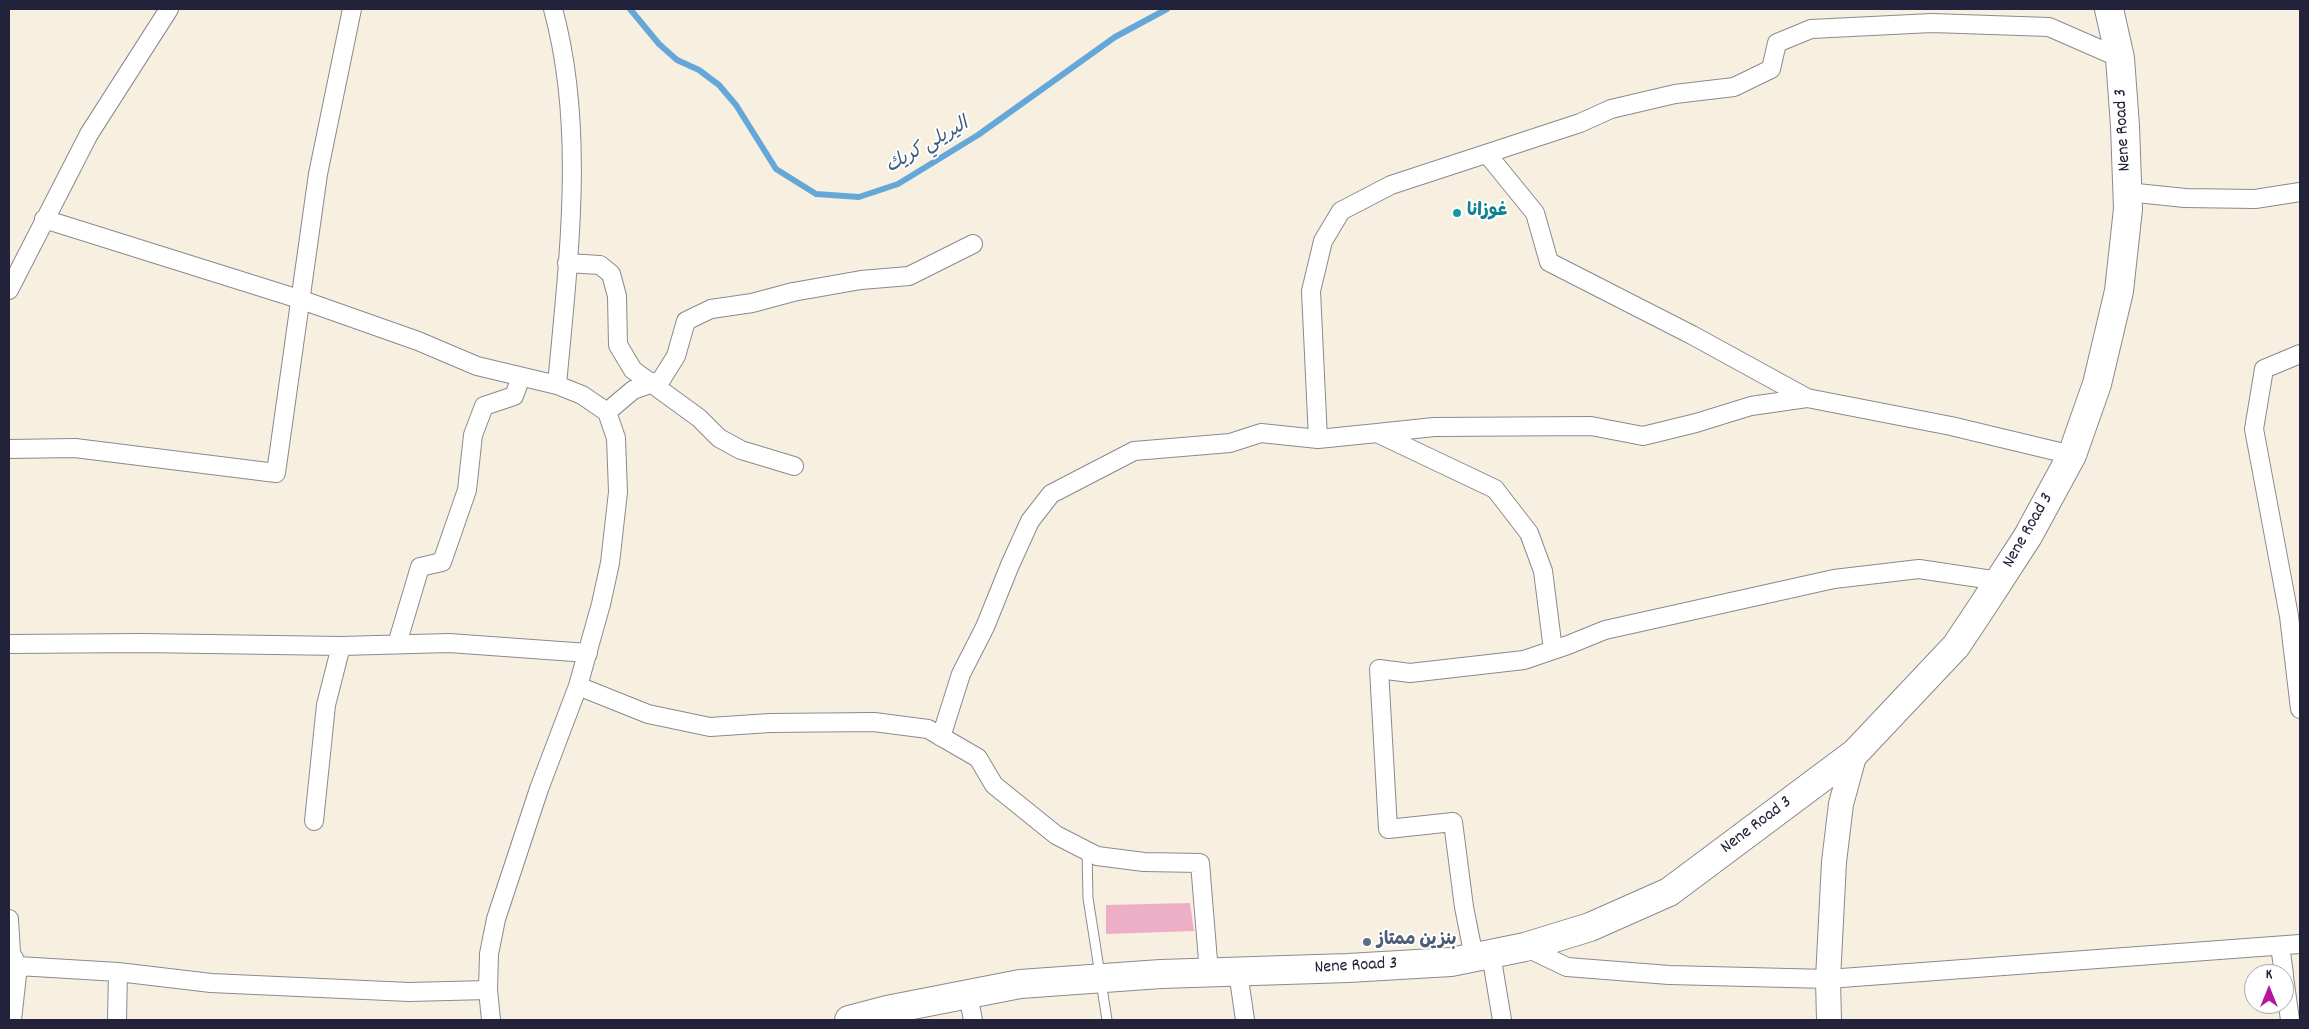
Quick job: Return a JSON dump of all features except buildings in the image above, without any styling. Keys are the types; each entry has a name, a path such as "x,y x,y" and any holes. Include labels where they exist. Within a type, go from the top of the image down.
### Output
{"main road":[{"name":"Nene Road 3","path":"848,1020 887,1010 1020,984 1099,978 1452,962 1525,947 1590,927 1668,892 1855,753 1956,646 1999,581 2028,536 2072,455 2097,384 2118,291 2128,209 2120,58 2109,9"}],"street":[{"path":"9,290 89,134 169,9"},
{"path":"9,449 75,448 276,473 318,174 352,9"},
{"path":"553,9 559,30 572,152 567,263 557,386"},
{"path":"1318,439 1311,291 1324,241 1341,211 1391,185 1580,123 1611,109 1675,94 1734,87 1771,69 1777,43 1811,29 1932,23 2049,27 2120,58"},
{"path":"1487,154 1535,213 1549,262 1692,335 1807,398 1951,426 2072,455"},
{"path":"2127,192 2185,198 2255,199 2300,192"},
{"path":"44,219 299,299 418,342 477,366 557,386 582,395 607,412 616,438 618,492 610,563 578,686 539,789 496,919 489,954 488,990 491,1020"},
{"path":"607,412 632,390 661,380 676,356 686,321 711,309 752,303 793,292 861,280 909,276 973,244"},
{"path":"567,263 600,265 611,274 617,296 618,345 632,370 699,418 719,438 741,450 794,466"},
{"path":"2300,354 2264,369 2254,428 2289,616 2300,709"},
{"path":"397,644 420,567 442,562 453,535 468,490 473,435 484,406 514,396 521,377"},
{"path":"941,737 962,674 1026,530 1051,494 1134,451 1230,443 1262,432 1318,439 1434,427 1591,426 1643,436 1751,406 1807,398"},
{"path":"1377,432 1495,489 1529,533 1544,571 1553,650"},
{"path":"1502,1020 1482,955 1464,907 1453,822 1388,829 1379,669 1410,673 1524,660 1605,630 1834,579 1919,569 1999,581"},
{"path":"9,644 141,642 341,646 449,642 588,652"},
{"path":"314,821 326,705 341,646"},
{"path":"578,686 648,714 710,727 770,723 874,722 928,729 978,758 994,785 1056,835 1097,856 1144,862 1200,864 1209,973"},
{"path":"1829,1020 1828,979 1834,862 1840,804 1855,753"},
{"path":"9,919 11,953 18,966 12,1020"},
{"path":"1525,947 1567,967 1669,975 1828,979 2300,944"},
{"path":"2280,946 2282,964"},
{"path":"18,966 118,972 211,983 323,989 409,992 488,990"},
{"path":"117,1020 118,972"},
{"path":"1238,972 1245,1020"},
{"path":"968,994 973,1020"}],"lane":[{"path":"1087,851 1088,898 1107,1020"}],"waterway":[{"name":"اليريلي كريك","path":"630,9 659,44 677,60 699,70 719,85 736,105 776,169 816,194 859,197 898,184 978,135 1115,37 1167,9"}],"place":[{"name":"غوزانا","path":"1457,213"},
{"name":"بنزين ممتاز","path":"1367,942"}]}
